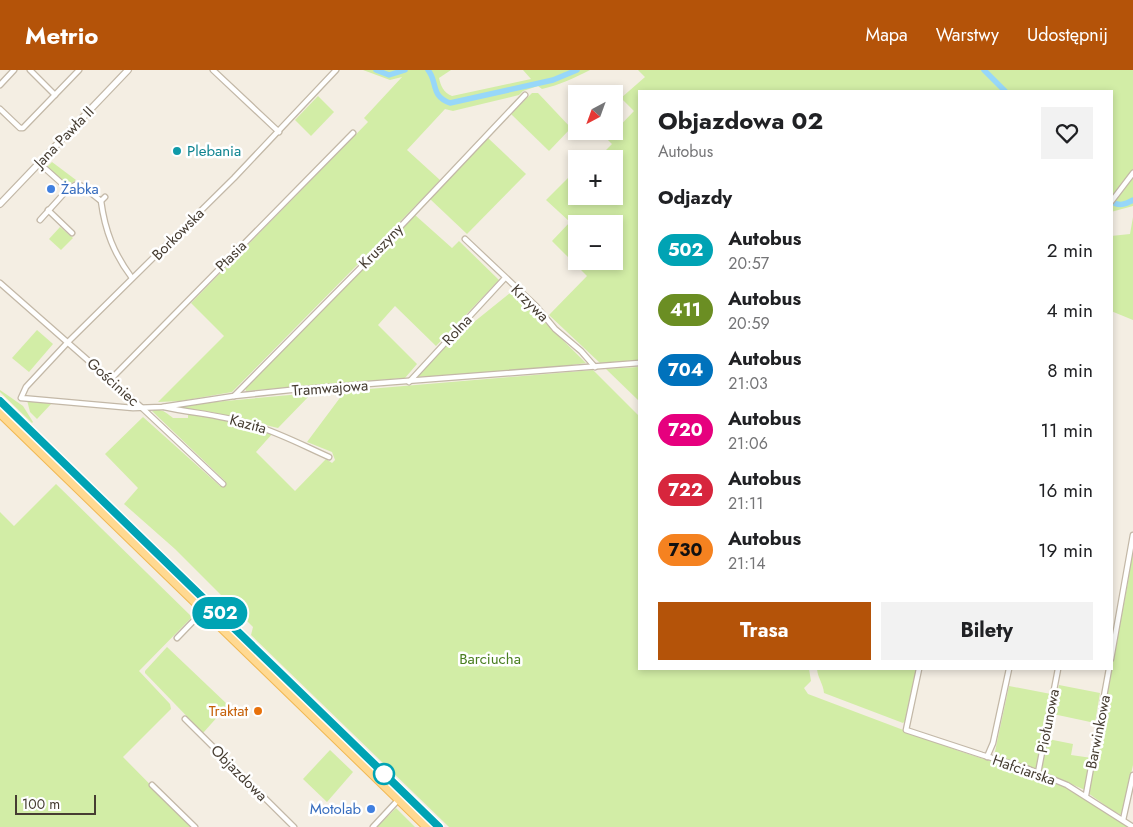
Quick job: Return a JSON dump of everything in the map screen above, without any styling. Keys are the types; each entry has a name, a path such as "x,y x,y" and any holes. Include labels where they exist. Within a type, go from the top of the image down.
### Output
{"main road":[{"path":"0,401 439,827"},
{"path":"0,413 426,827"}],"street":[{"path":"0,85 14,70"},
{"path":"30,70 56,95"},
{"path":"0,109 20,128 23,128 79,70"},
{"name":"Jana Pawła II","path":"0,204 128,70"},
{"path":"214,70 279,132"},
{"name":"Borkowska","path":"21,398 26,387 68,342 279,132 336,70"},
{"name":"Kruszyny","path":"234,396 383,245 525,95"},
{"name":"Ptasia","path":"110,380 353,133"},
{"path":"38,163 68,189"},
{"path":"1113,200 1133,173"},
{"path":"40,220 68,189 76,184 103,199 103,222 110,242 132,278"},
{"path":"48,210 72,233"},
{"name":"Krzywa","path":"465,239 536,306 555,329 582,351 595,367"},
{"name":"Rolna","path":"409,382 505,278"},
{"name":"Gościniec","path":"0,283 141,407 223,484"},
{"name":"Tramwajowa","path":"21,398 132,408 162,407 234,396 638,363"},
{"name":"Kazita","path":"162,407 215,415 272,430 330,456"},
{"path":"1113,648 1133,535"},
{"path":"177,638 204,610"},
{"name":"Hafciarska","path":"919,670 906,730 1038,773 1067,785 1133,827"},
{"path":"988,757 1010,670"},
{"name":"Piołunowa","path":"1038,773 1058,670"},
{"name":"Barwinkowa","path":"1086,796 1110,670"},
{"name":"Objazdowa","path":"185,719 294,827"},
{"path":"1122,820 1133,775"},
{"path":"152,786 195,827"},
{"path":"373,827 404,793"}],"green space":[{"path":"363,70 451,70 439,78 446,93 452,96 531,79 523,70 590,70 567,81 542,89 538,86 523,91 519,95 453,111 445,109 407,150 440,180 429,192 232,392 181,401 158,402 224,336 191,303 368,122 364,118 402,77 390,80"},
{"path":"638,70 1133,70 1133,170 1113,195 1113,90 638,90 638,360 600,363 549,315 587,276 581,270 623,270 623,215 568,215 568,220 546,200 568,178 568,205 623,205 623,150 606,150 612,144 608,140 623,140 623,122 634,111 623,100 623,96 645,77"},
{"path":"532,93 538,93 568,125 568,131 549,151 511,114"},
{"path":"318,96 334,112 311,136 295,120"},
{"path":"488,138 526,174 467,234 430,199"},
{"path":"52,162 76,180 72,183 65,183 47,167"},
{"path":"1133,178 1133,206 1113,211 1113,204"},
{"path":"415,215 452,248 459,241 499,280 436,346 395,306 378,325 417,364 405,378 246,391 245,388"},
{"path":"1133,217 1133,320 1113,312 1113,236 1130,234"},
{"path":"568,224 568,257 552,241"},
{"path":"60,227 73,238 61,250 49,239"},
{"path":"514,292 586,363 528,371 416,377 469,323 474,322 510,293"},
{"path":"37,330 53,344 29,372 12,358"},
{"path":"638,367 638,400 606,369"},
{"name":"Barciucha","path":"593,370 638,415 638,670 809,670 811,681 804,688 808,694 959,751 1067,786 1130,827 449,827 251,635 253,627 175,549 124,504 138,488 105,454 143,417 220,486 225,481 152,411 161,410 173,418 188,418 188,413 265,429 273,433 256,452 295,491 326,459 332,463 335,460 332,452 307,442 345,391"},
{"path":"0,390 23,406 32,423 0,392"},
{"path":"312,393 278,428 211,412 182,408 181,405"},
{"path":"27,400 52,403 37,419 30,412"},
{"path":"56,484 192,617 139,671 170,704 171,709 123,757 192,827 0,827 0,512 14,526"},
{"path":"1133,543 1133,765 1122,815 1113,811 1088,793 1111,670 1113,670"},
{"path":"167,647 228,705 203,733 145,673"},
{"path":"817,670 916,670 906,720 903,723 824,693"},
{"path":"1059,685 1100,693 1095,723 1053,714"},
{"path":"1009,686 1051,694 1037,770 994,756"},
{"path":"1048,739 1073,744 1071,755 1092,758 1085,790 1041,771"},
{"path":"330,750 353,772 327,802 303,779"},
{"path":"396,808 415,827 377,827"}],"waterway":[{"path":"376,70 389,75 405,70"},
{"path":"428,70 437,93 450,103 553,80 577,70"},
{"path":"984,70 1004,90"},
{"path":"1113,202 1125,204 1133,200"}],"bus line":[{"name":"502","path":"0,401 439,827"}],"place":[{"name":"Plebania","path":"177,151"},
{"name":"Żabka","path":"51,189"},
{"name":"Traktat","path":"258,711"},
{"name":"Motolab","path":"371,809"}]}
